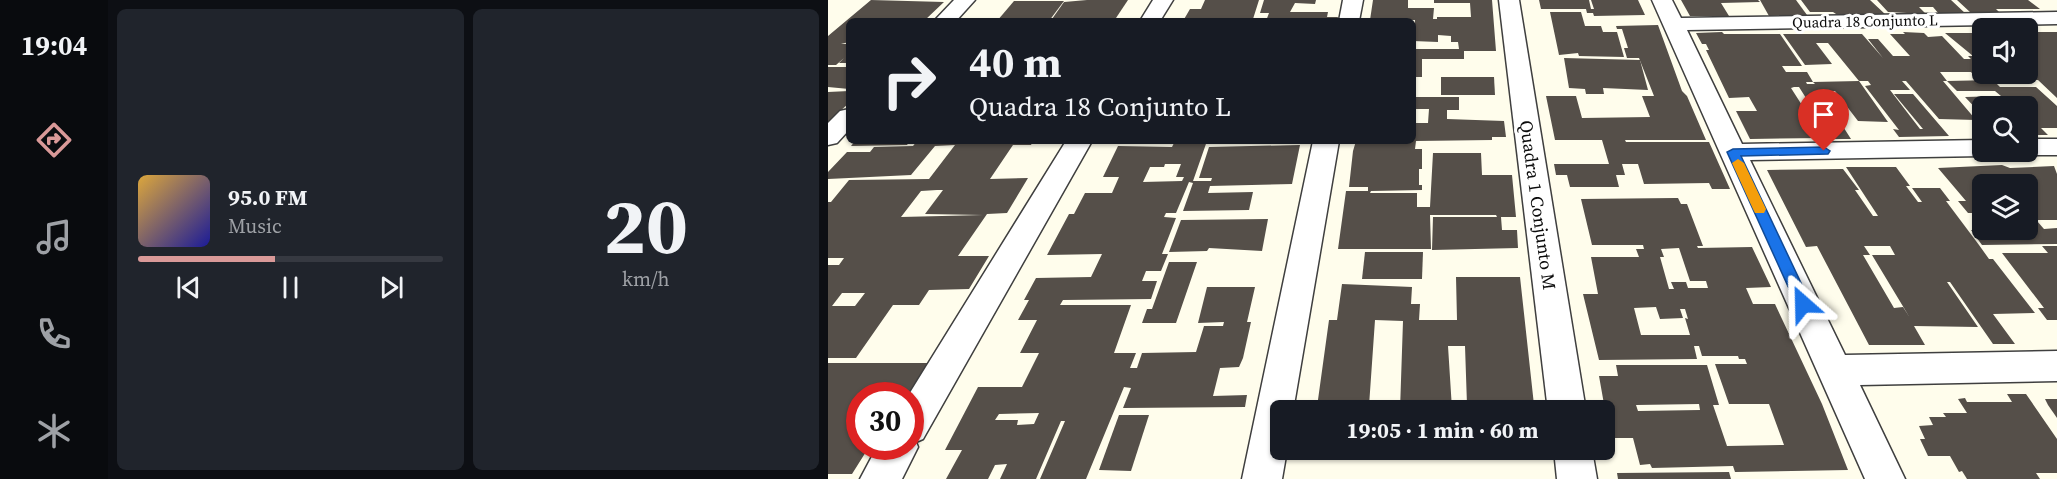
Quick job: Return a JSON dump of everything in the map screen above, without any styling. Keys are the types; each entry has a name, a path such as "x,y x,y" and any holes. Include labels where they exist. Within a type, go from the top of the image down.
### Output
{"street":[{"path":"947,18 965,0"},
{"path":"1152,18 1163,0"},
{"path":"1350,18 1353,0"},
{"name":"Quadra 1 Conjunto M","path":"1509,0 1566,400"},
{"path":"2043,0 2057,11"},
{"path":"1667,12 1885,479"},
{"name":"Quadra 18 Conjunto L","path":"1667,12 2057,18"},
{"path":"828,137 846,119"},
{"path":"924,403 1077,144"},
{"path":"1280,400 1325,144"},
{"path":"2038,147 2057,147"},
{"path":"1733,152 1972,148"},
{"path":"1834,370 2057,366"},
{"path":"880,479 891,460"},
{"path":"1574,460 1577,479"}],"building":[{"path":"871,0 944,2 927,18 850,18"},
{"path":"1128,0 1116,18 1053,18 1064,2"},
{"path":"1205,0 1259,0 1253,18 1185,18 1190,9 1201,9"},
{"path":"1264,0 1316,0 1315,4 1295,3 1290,12 1328,12 1327,17 1338,17 1267,18 1269,13 1260,13"},
{"path":"1373,0 1408,0 1408,8 1434,8 1433,19 1437,19 1437,17 1471,17 1470,3 1434,3 1434,0 1492,0 1496,51 1464,51 1464,59 1422,59 1422,77 1416,77 1416,49 1459,49 1458,42 1451,42 1451,36 1438,35 1438,42 1416,41 1416,18 1370,18"},
{"path":"1539,0 1589,0 1591,9 1594,9 1591,0 1638,0 1645,15 1594,16 1593,13 1587,13 1586,9 1541,9"},
{"path":"1681,0 1758,0 1760,2 1721,3 1729,16 1690,16"},
{"path":"1760,0 1796,0 1807,15 1769,16"},
{"path":"1801,0 1870,0 1886,15 1810,12"},
{"path":"1877,0 1951,0 1966,14 1939,14 1933,7 1919,7 1926,14 1888,12"},
{"path":"1957,0 2028,0 2040,9 1996,9 2000,13 1971,13"},
{"path":"1014,1 1064,1 1051,18 1000,18"},
{"path":"1550,12 1581,12 1585,26 1601,26 1603,32 1617,32 1624,57 1579,56 1578,53 1559,55"},
{"path":"846,21 846,43 841,44 846,44 846,63 839,63 844,58 836,65 828,65 828,36"},
{"path":"1658,25 1682,91 1687,96 1706,140 1625,140 1626,142 1709,142 1730,189 1712,189 1709,183 1644,184 1638,164 1622,164 1625,175 1616,175 1619,187 1570,187 1567,175 1556,175 1554,164 1609,164 1602,140 1555,140 1546,96 1576,96 1582,118 1650,117 1642,96 1654,96 1639,58 1627,58 1624,48 1628,48 1622,29 1617,29 1616,26"},
{"path":"1722,32 1724,34 1780,34 1802,66 1782,66 1786,72 1807,72 1813,82 1859,81 1888,122 1858,121 1835,91 1820,91 1851,139 1827,139 1808,109 1813,109 1799,87 1794,87 1791,88 1823,138 1750,139 1736,111 1757,111 1749,97 1729,98 1706,50 1709,50 1706,44 1702,44 1696,33"},
{"path":"1903,32 1924,33 1928,37 1942,36 1964,59 1971,59 1968,56 1972,56 1972,73 1940,72 1947,81 1943,81 1972,115 1972,120 1939,119 1906,81 1902,81 1910,90 1890,90 1920,129 1923,129 1894,94 1913,94 1949,136 1899,137 1893,129 1899,130 1865,86 1871,85 1868,81 1859,81 1828,43 1816,43 1832,64 1805,65 1783,34 1862,34 1883,58 1868,39 1878,39 1893,56 1910,56 1890,34 1905,34"},
{"path":"2038,32 2057,32 2057,98 2038,80"},
{"path":"1945,33 1972,33 1972,55"},
{"path":"1564,58 1640,60 1648,90 1603,88 1604,94 1586,94 1585,89 1569,88"},
{"path":"828,67 846,67 846,89 828,87"},
{"path":"1441,77 1494,77 1495,95 1441,95"},
{"path":"1972,80 1972,84 1997,84 2000,87 2036,87 2057,106 2057,128 2041,128 2048,135 2038,135 2038,96 2001,96 1995,91 1957,91 1947,81"},
{"path":"846,91 846,106 828,122 828,92"},
{"path":"1416,97 1459,97 1459,110 1447,110 1447,119 1504,121 1506,137 1492,137 1492,140 1416,141 1416,123 1428,123 1429,109 1416,109"},
{"path":"1965,97 1972,97 1972,104"},
{"path":"853,144 908,144 907,145 851,146"},
{"path":"915,144 1032,144 1013,145 990,179 1028,178 1007,213 987,214 958,256 989,256 969,289 929,290 919,305 893,305 856,358 828,358 828,265 839,265 844,258 828,258 828,202 831,202 849,180 929,179 955,145 935,146 911,175 828,179 828,172 847,152 870,152 874,147 913,146","holes":["943,190 925,214 983,215 901,217 921,191","842,293 865,293 855,306 832,306"]},
{"path":"1174,144 1206,144 1193,181 1211,181 1212,178 1199,178 1209,147 1300,145 1292,184 1210,186 1208,193 1253,192 1249,210 1183,211 1193,183 1189,182 1176,213 1166,213 1164,217 1176,218 1162,254 1168,254 1161,271 1146,271 1142,281 1157,281 1151,299 1063,300 1060,305 1131,305 1114,353 1136,353 1130,368 1137,368 1142,353 1196,352 1204,326 1223,326 1224,322 1198,323 1207,287 1255,287 1247,322 1251,322 1243,358 1239,367 1220,368 1213,396 1247,395 1245,407 1123,408 1131,388 1124,387 1086,479 1040,479 1065,421 1061,421 1036,479 1000,479 1007,464 995,465 988,479 946,479 962,450 945,450 978,387 1022,387 1039,353 1020,353 1037,320 1018,320 1029,300 1024,300 1036,278 1091,277 1102,254 1047,255 1069,214 1074,214 1085,193 1112,193 1119,177 1103,177 1118,146 1172,147","holes":["1181,164 1176,177 1184,177 1182,181 1143,182 1150,167","1039,413 1034,424 1017,425 1018,420 995,420 999,414"]},
{"path":"1355,144 1416,144 1415,149 1422,149 1419,185 1422,185 1422,190 1371,191 1370,193 1417,193 1417,207 1430,207 1433,153 1481,153 1482,175 1512,175 1516,217 1501,217 1502,230 1517,230 1518,248 1432,250 1433,217 1497,217 1496,215 1430,215 1431,249 1338,249 1346,191 1368,191 1368,187 1349,187"},
{"path":"2002,165 2010,168 2054,166 2057,174 2057,220 2038,220 2038,174 1972,174 1972,213 1968,213 1958,201 1966,201 1938,168"},
{"path":"1846,167 1896,167 1918,202 1922,202 1912,188 1940,188 1950,201 1946,201 1972,236 1972,240 1975,240 1989,259 1993,259 2035,313 1993,314 2015,344 1993,344 1950,282 1947,282 1978,327 1914,326 1925,345 1869,345 1817,246 1806,247 1767,170 1843,169 1859,190 1855,190 1873,216 1878,216","holes":["1864,246 1890,246 1895,255 1872,255 1910,318 1903,307 1894,308 1863,255 1870,255"]},
{"path":"1678,198 1681,204 1687,204 1703,246 1697,246 1698,248 1752,247 1771,287 1746,288 1753,304 1775,304 1822,404 1848,470 1735,472 1733,466 1652,468 1650,464 1640,465 1633,438 1615,438 1615,400 1603,400 1599,376 1618,376 1616,365 1707,365 1719,405 1713,405 1727,446 1784,445 1769,404 1729,404 1715,364 1747,364 1745,359 1739,359 1738,356 1702,356 1699,346 1694,346 1697,359 1599,360 1583,294 1598,294 1591,257 1639,257 1636,249 1644,249 1643,245 1592,245 1581,199","holes":["1679,248 1690,281 1706,281 1708,288 1688,288 1686,282 1671,282 1674,289 1669,289 1660,257 1664,257 1661,249","1656,307 1660,319 1683,318 1680,309 1685,309 1690,335 1641,335 1634,308","1699,404 1700,410 1638,411 1636,405"]},
{"path":"1268,219 1262,251 1209,248 1207,251 1169,252 1181,220"},
{"path":"2038,222 2044,229 2057,228 2057,244 1982,245 1978,240 2038,240"},
{"path":"2042,246 2057,246 2057,320 2047,320 2038,308 2044,308 2002,253 2048,253"},
{"path":"1365,252 1423,252 1422,279 1362,279"},
{"path":"1169,262 1197,262 1176,323 1142,323 1147,309 1152,309"},
{"path":"1456,277 1520,277 1533,400 1467,400 1465,346 1448,346 1451,400 1400,400 1403,321 1375,320 1369,400 1318,400 1329,320 1337,320 1342,284 1412,287 1411,304 1420,304 1419,320 1457,320"},
{"path":"828,363 928,363 917,382 846,382 846,460 861,460 852,474 828,474"},
{"path":"2007,394 2026,394 2057,439 2057,473 2036,473 2040,479 1967,479 1962,471 1959,472 1950,456 1928,456 1920,439 1925,439 1919,426 1933,425 1929,417 1946,417 1943,413 1967,413 1958,399 1965,398 1967,402 2012,402"},
{"path":"2045,399 2057,399 2057,418 2048,405"},
{"path":"1119,415 1149,415 1131,471 1099,470"},
{"path":"1729,472 1731,479 1618,479 1617,473"}],"slow traffic":[{"path":"1738,163 1759,209"}],"route":[{"path":"1803,304 1733,152 1824,151"}]}
